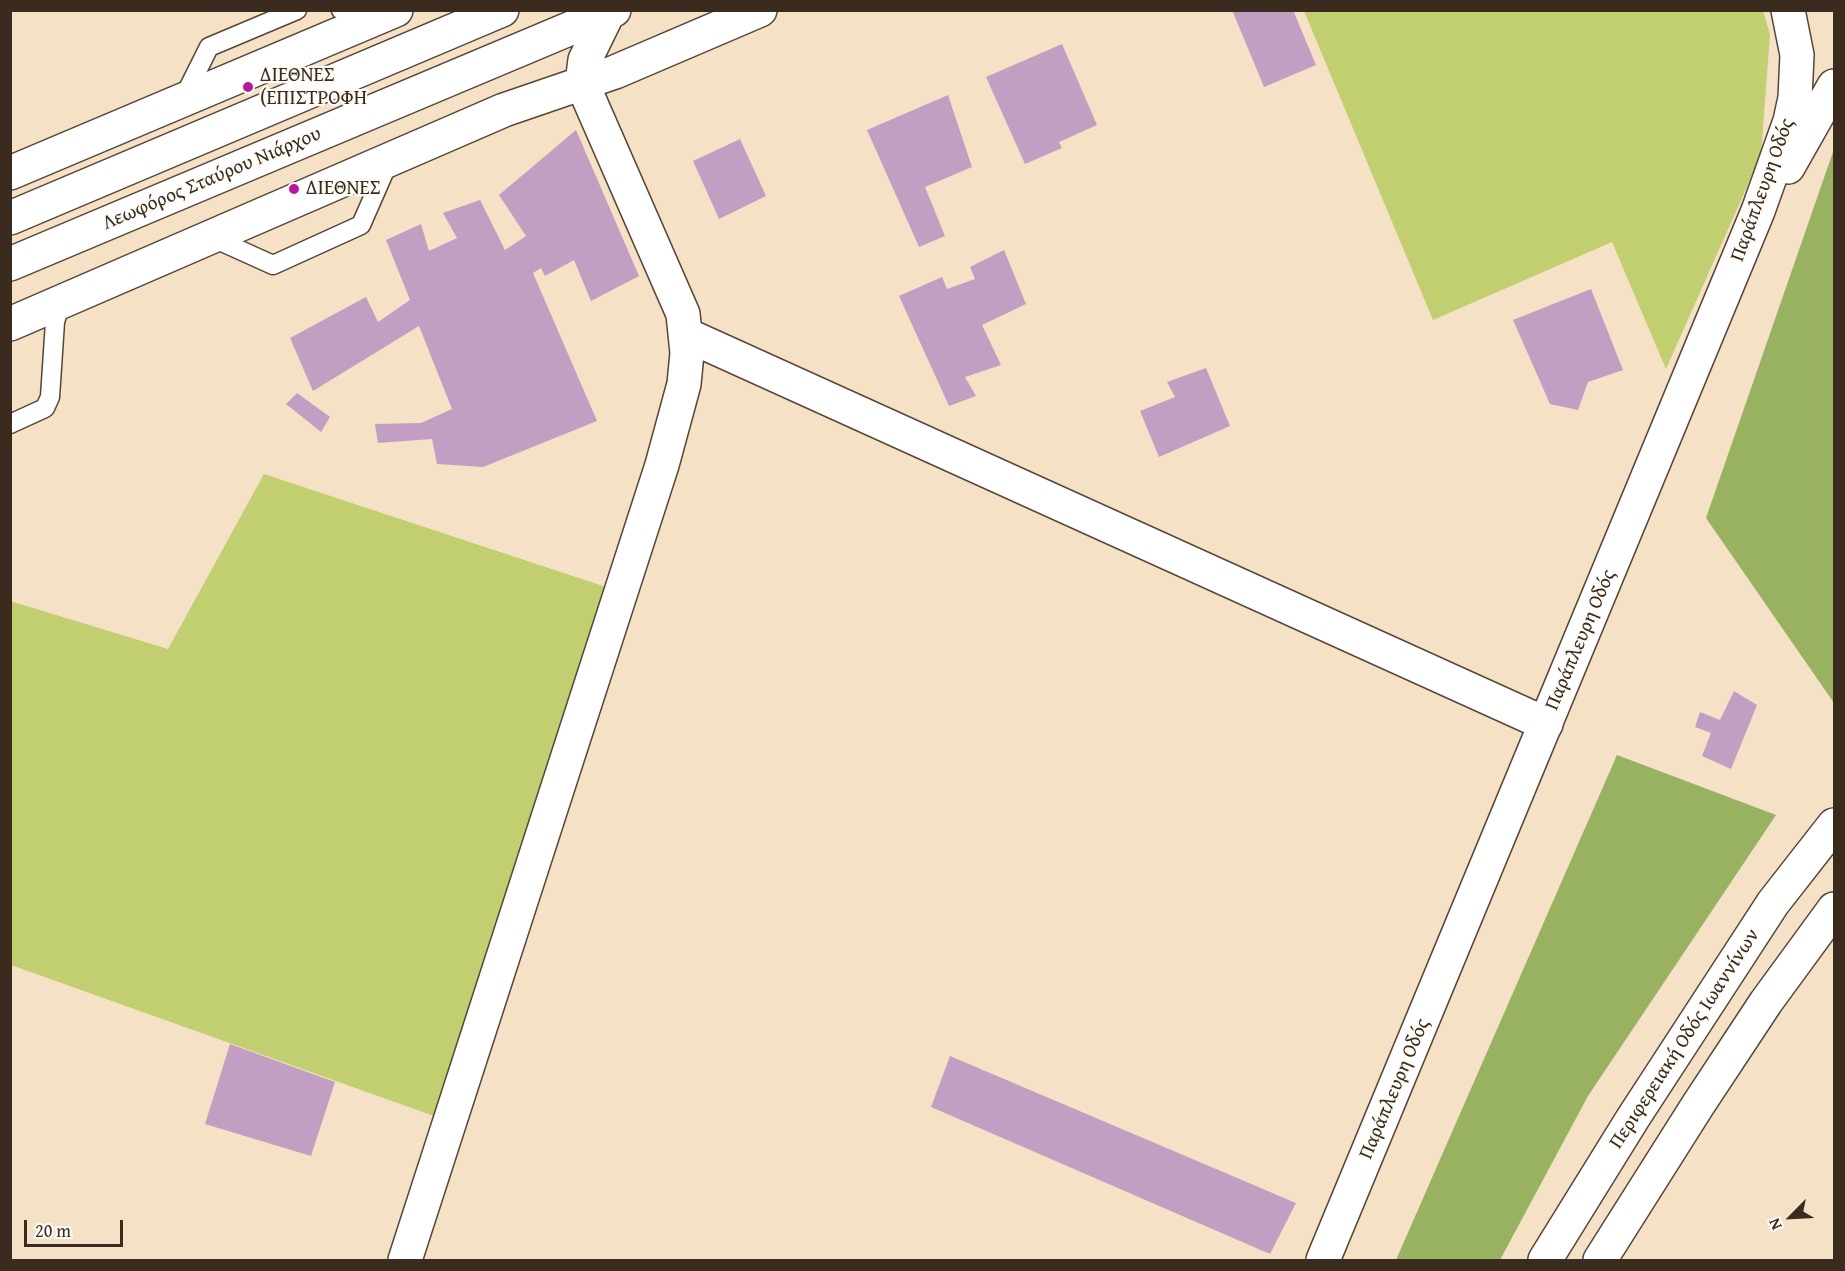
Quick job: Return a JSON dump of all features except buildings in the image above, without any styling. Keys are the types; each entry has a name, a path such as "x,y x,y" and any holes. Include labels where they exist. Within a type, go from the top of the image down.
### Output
{"main road":[{"path":"10,218 502,10"},
{"path":"10,324 504,110 615,72 760,10"},
{"name":"Παράπλευρη Οδός","path":"1323,1260 1767,187 1790,121 1797,78 1795,41 1788,10"},
{"path":"405,1260 662,465 684,384 687,335 679,303 582,83 585,60 611,12"},
{"name":"Λεωφόρος Σταύρου Νιάρχου","path":"10,264 611,12"},
{"path":"10,173 182,100 369,14"},
{"path":"1767,187 1787,168 1834,86"},
{"path":"687,335 1546,724"},
{"name":"Περιφερειακή Οδός Ιωαννίνων","path":"1545,1260 1633,1118 1773,903 1834,825"},
{"path":"1600,1260 1766,1002 1834,909"}],"lane":[{"path":"182,100 209,47 297,10"},
{"path":"211,237 273,266 362,225 389,160"},
{"path":"10,424 45,408 50,397 55,322 61,301"}],"green space":[{"path":"1304,11 1763,11 1770,34 1761,155 1666,369 1612,242 1433,320"},
{"path":"1834,149 1834,703 1706,518"},
{"path":"264,474 606,587 434,1116 11,965 10,601 168,649"},
{"path":"1617,755 1776,815 1588,1096 1500,1260 1396,1260"}],"place":[{"name":"ΔΙΕΘΝΕΣ (ΕΠΙΣΤΡΟΦΗ","path":"248,87"},
{"name":"ΔΙΕΘΝΕΣ","path":"294,189"}]}
